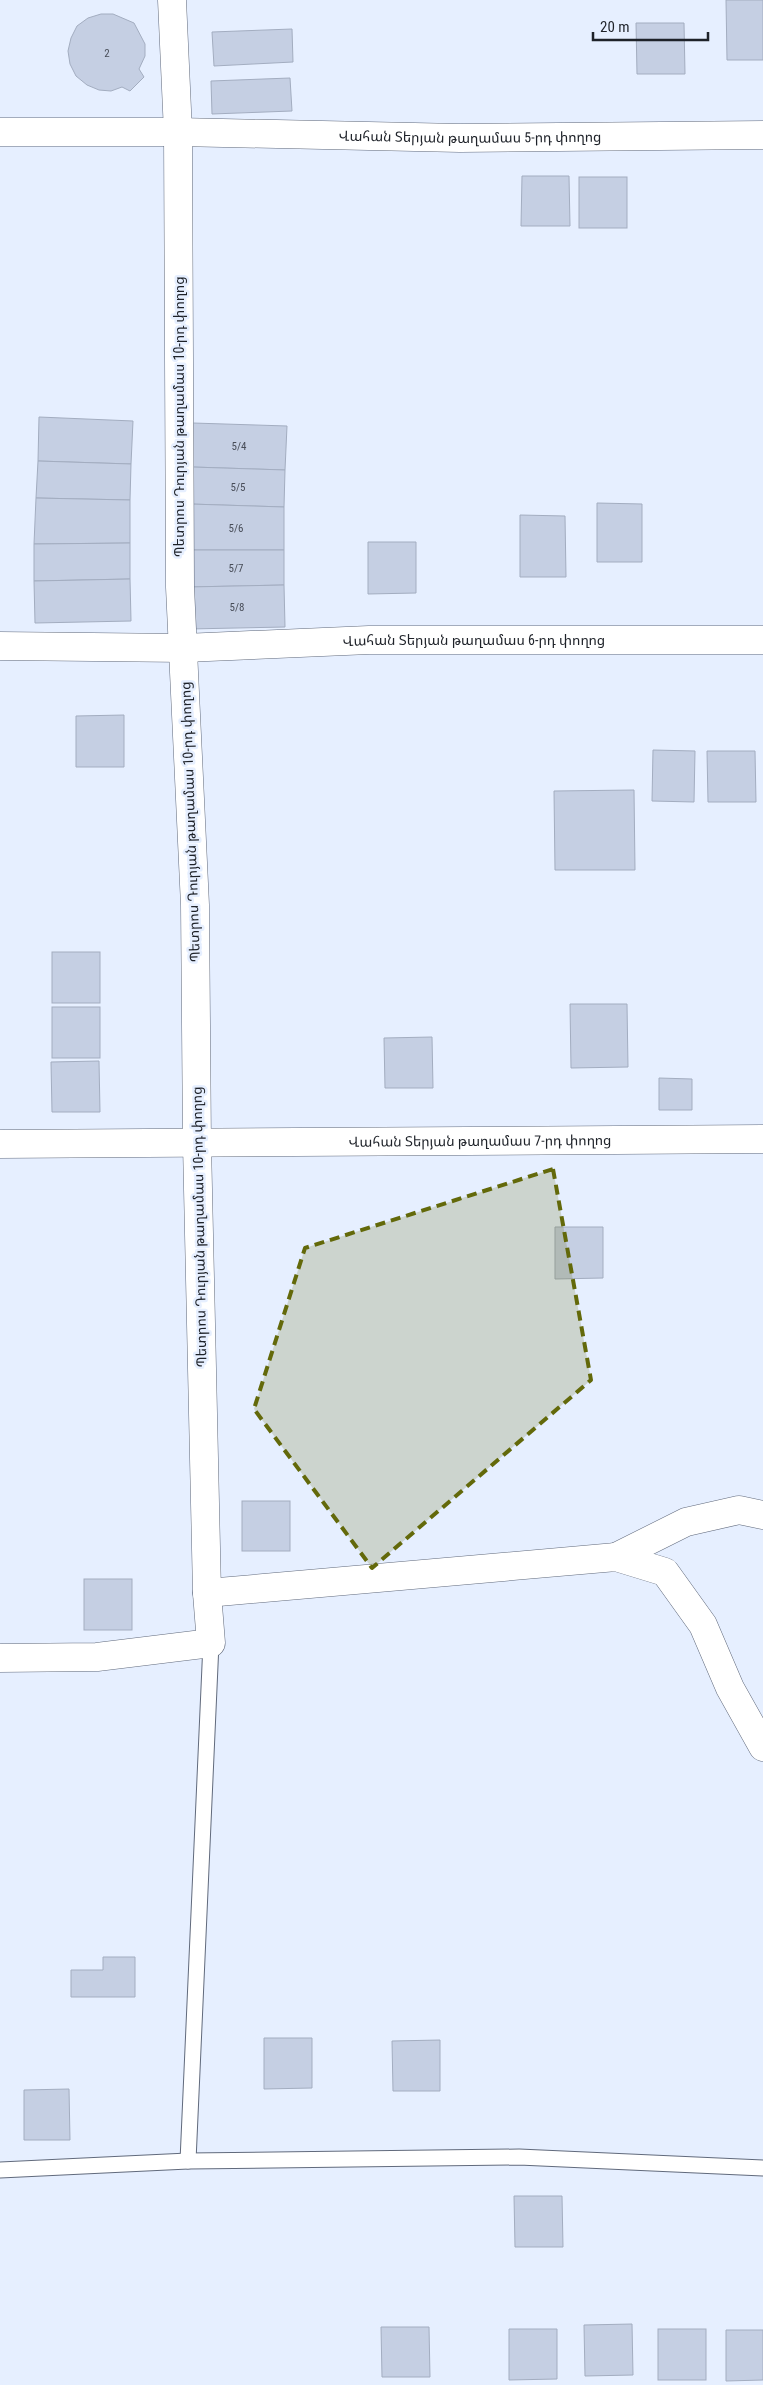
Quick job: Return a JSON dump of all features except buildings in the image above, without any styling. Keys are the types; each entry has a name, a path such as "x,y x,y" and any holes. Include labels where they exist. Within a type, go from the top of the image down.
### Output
{"street":[{"name":"Պետրոս Դուրյան թաղամաս 10-րդ փողոց","path":"172,0 178,132 180,587 195,905 197,1144 207,1593 210,1643"},
{"name":"Վահան Տերյան թաղամաս 5-րդ փողոց","path":"0,132 178,132 460,138 763,135"},
{"name":"Վահան Տերյան թաղամաս 6-րդ փողոց","path":"0,646 184,648 369,640 763,640"},
{"name":"Վահան Տերյան թաղամաս 7-րդ փողոց","path":"0,1144 763,1139"},
{"path":"207,1593 616,1557 686,1522 739,1510 763,1515"},
{"path":"616,1557 665,1572 703,1625 730,1688 763,1747"},
{"path":"0,1658 97,1657 210,1643"}],"lane":[{"path":"188,2161 210,1643"},
{"path":"0,2170 188,2161 519,2157 763,2168"}],"highlighted area":[{"path":"553,1169 591,1380 372,1568 254,1409 305,1248"}]}
